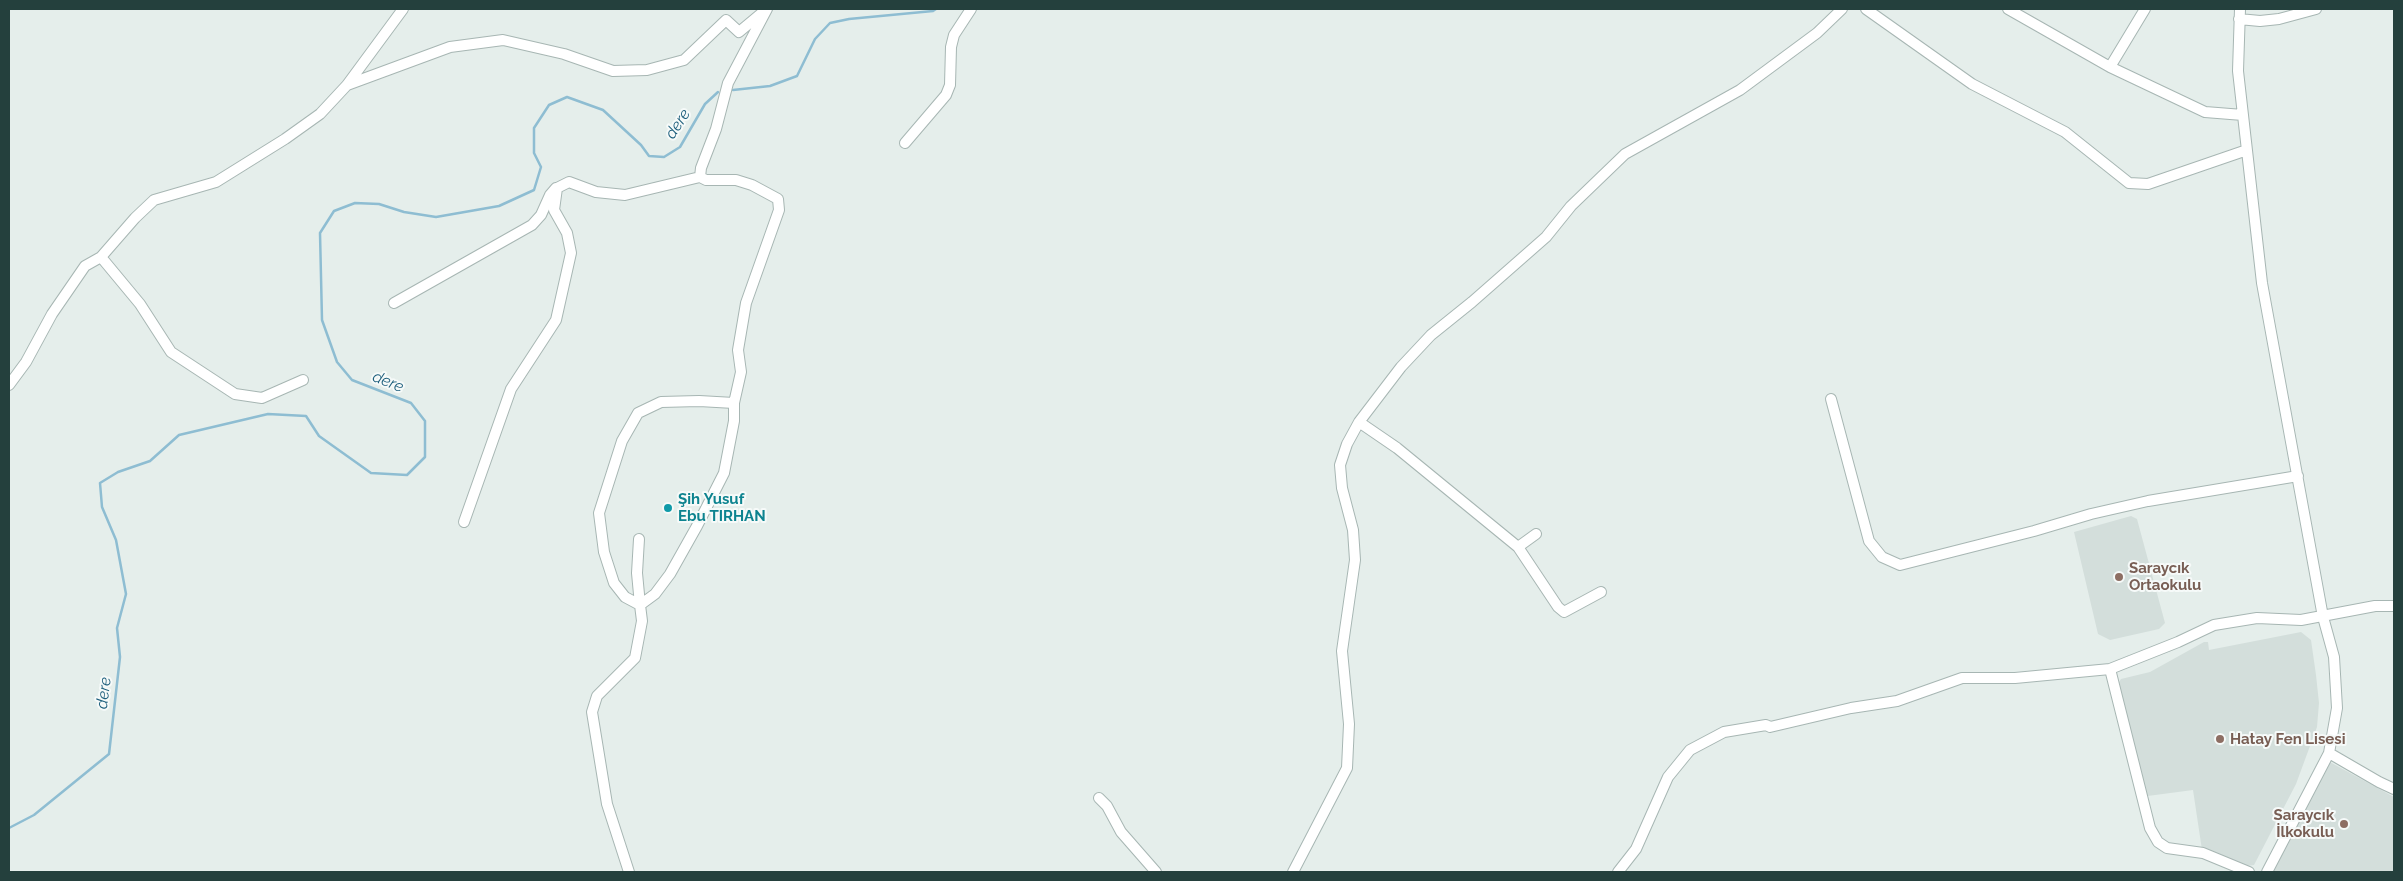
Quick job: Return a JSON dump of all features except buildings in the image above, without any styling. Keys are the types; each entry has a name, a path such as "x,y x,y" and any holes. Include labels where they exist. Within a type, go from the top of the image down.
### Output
{"street":[{"path":"9,385 26,362 52,314 85,266 101,257 135,218 154,200 216,182 285,139 320,114 347,85 402,9"},
{"path":"905,143 946,95 950,85 951,47 954,35 970,9"},
{"path":"1293,872 1347,768 1350,724 1342,651 1354,560 1353,530 1342,488 1340,465 1346,444 1359,422 1401,367 1431,335 1546,237 1571,206 1625,154 1740,90 1817,33 1842,9"},
{"path":"1866,9 1972,84 2065,132 2129,183 2148,184 2247,150"},
{"path":"2008,9 2110,67 2205,112 2244,115"},
{"path":"2110,67 2145,9"},
{"path":"2267,872 2329,753 2337,708 2334,657 2323,617 2262,283 2238,71 2239,14 2260,21 2278,19 2316,9"},
{"path":"347,85 450,47 503,40 564,54 613,71 647,70 684,60 726,20 739,32 766,10"},
{"path":"700,176 701,168 716,129 728,83 766,10"},
{"path":"394,302 532,226 541,215 550,195 557,188 569,182 596,192 625,195 647,191 700,176 706,180 736,180 752,185 778,199 779,210 746,303 738,350 741,372 734,403 734,421 724,473 670,574 655,594 640,605"},
{"path":"464,522 511,389 556,320 570,253 567,233 554,210 557,188"},
{"path":"101,257 140,304 171,352 235,394 262,398 303,380"},
{"path":"1832,399 1869,541 1882,557 1900,565 2034,531 2091,514 2148,501 2298,476"},
{"path":"640,605 625,597 614,584 604,552 598,513 622,441 638,413 661,402 699,401 734,403"},
{"path":"1359,422 1397,448 1518,547 1558,607 1564,612 1601,592"},
{"path":"1518,547 1536,534"},
{"path":"629,872 607,804 592,712 597,696 635,658 642,620 636,573 639,539"},
{"path":"1618,872 1636,850 1668,777 1690,750 1724,732 1766,725 1770,727 1851,708 1897,701 1962,678 2015,678 2110,669 2178,642 2214,625 2257,618 2301,620 2375,606 2394,606"},
{"path":"2110,669 2150,828 2158,842 2167,848 2203,853 2248,872"},
{"path":"2329,753 2379,782 2394,788"},
{"path":"1099,798 1114,817 1121,832 1156,872"}],"shaded area":[{"name":"Saraycık Ortaokulu","path":"2131,516 2137,519 2165,623 2159,629 2110,640 2098,634 2074,532"},
{"name":"Hatay Fen Lisesi","path":"2301,632 2311,640 2319,703 2317,727 2296,784 2254,865 2238,867 2202,850 2193,790 2140,797 2116,687 2121,679 2150,672 2204,642 2208,642 2209,650"},
{"name":"Saraycık İlkokulu","path":"2328,761 2394,797 2394,872 2272,872"}],"waterway":[{"path":"733,90 770,86 797,76 815,39 830,23 849,19 933,11 936,9"},
{"name":"dere","path":"9,828 34,815 109,754 120,657 117,628 126,594 116,540 102,507 100,483 118,472 150,461 179,435 268,414 306,416 319,436 371,473 407,475 425,457 425,421 411,403 352,380 337,362 322,320 320,233 334,211 355,203 379,204 404,212 436,217 499,206 534,190 541,167 534,153 534,128 549,105 567,97 603,110 641,145 649,156 664,157 680,147 705,104 718,92"}],"place":[{"name":"Şih Yusuf Ebu TIRHAN","path":"668,508"},
{"name":"Saraycık Ortaokulu","path":"2119,577"},
{"name":"Hatay Fen Lisesi","path":"2220,739"},
{"name":"Saraycık İlkokulu","path":"2344,824"}]}
